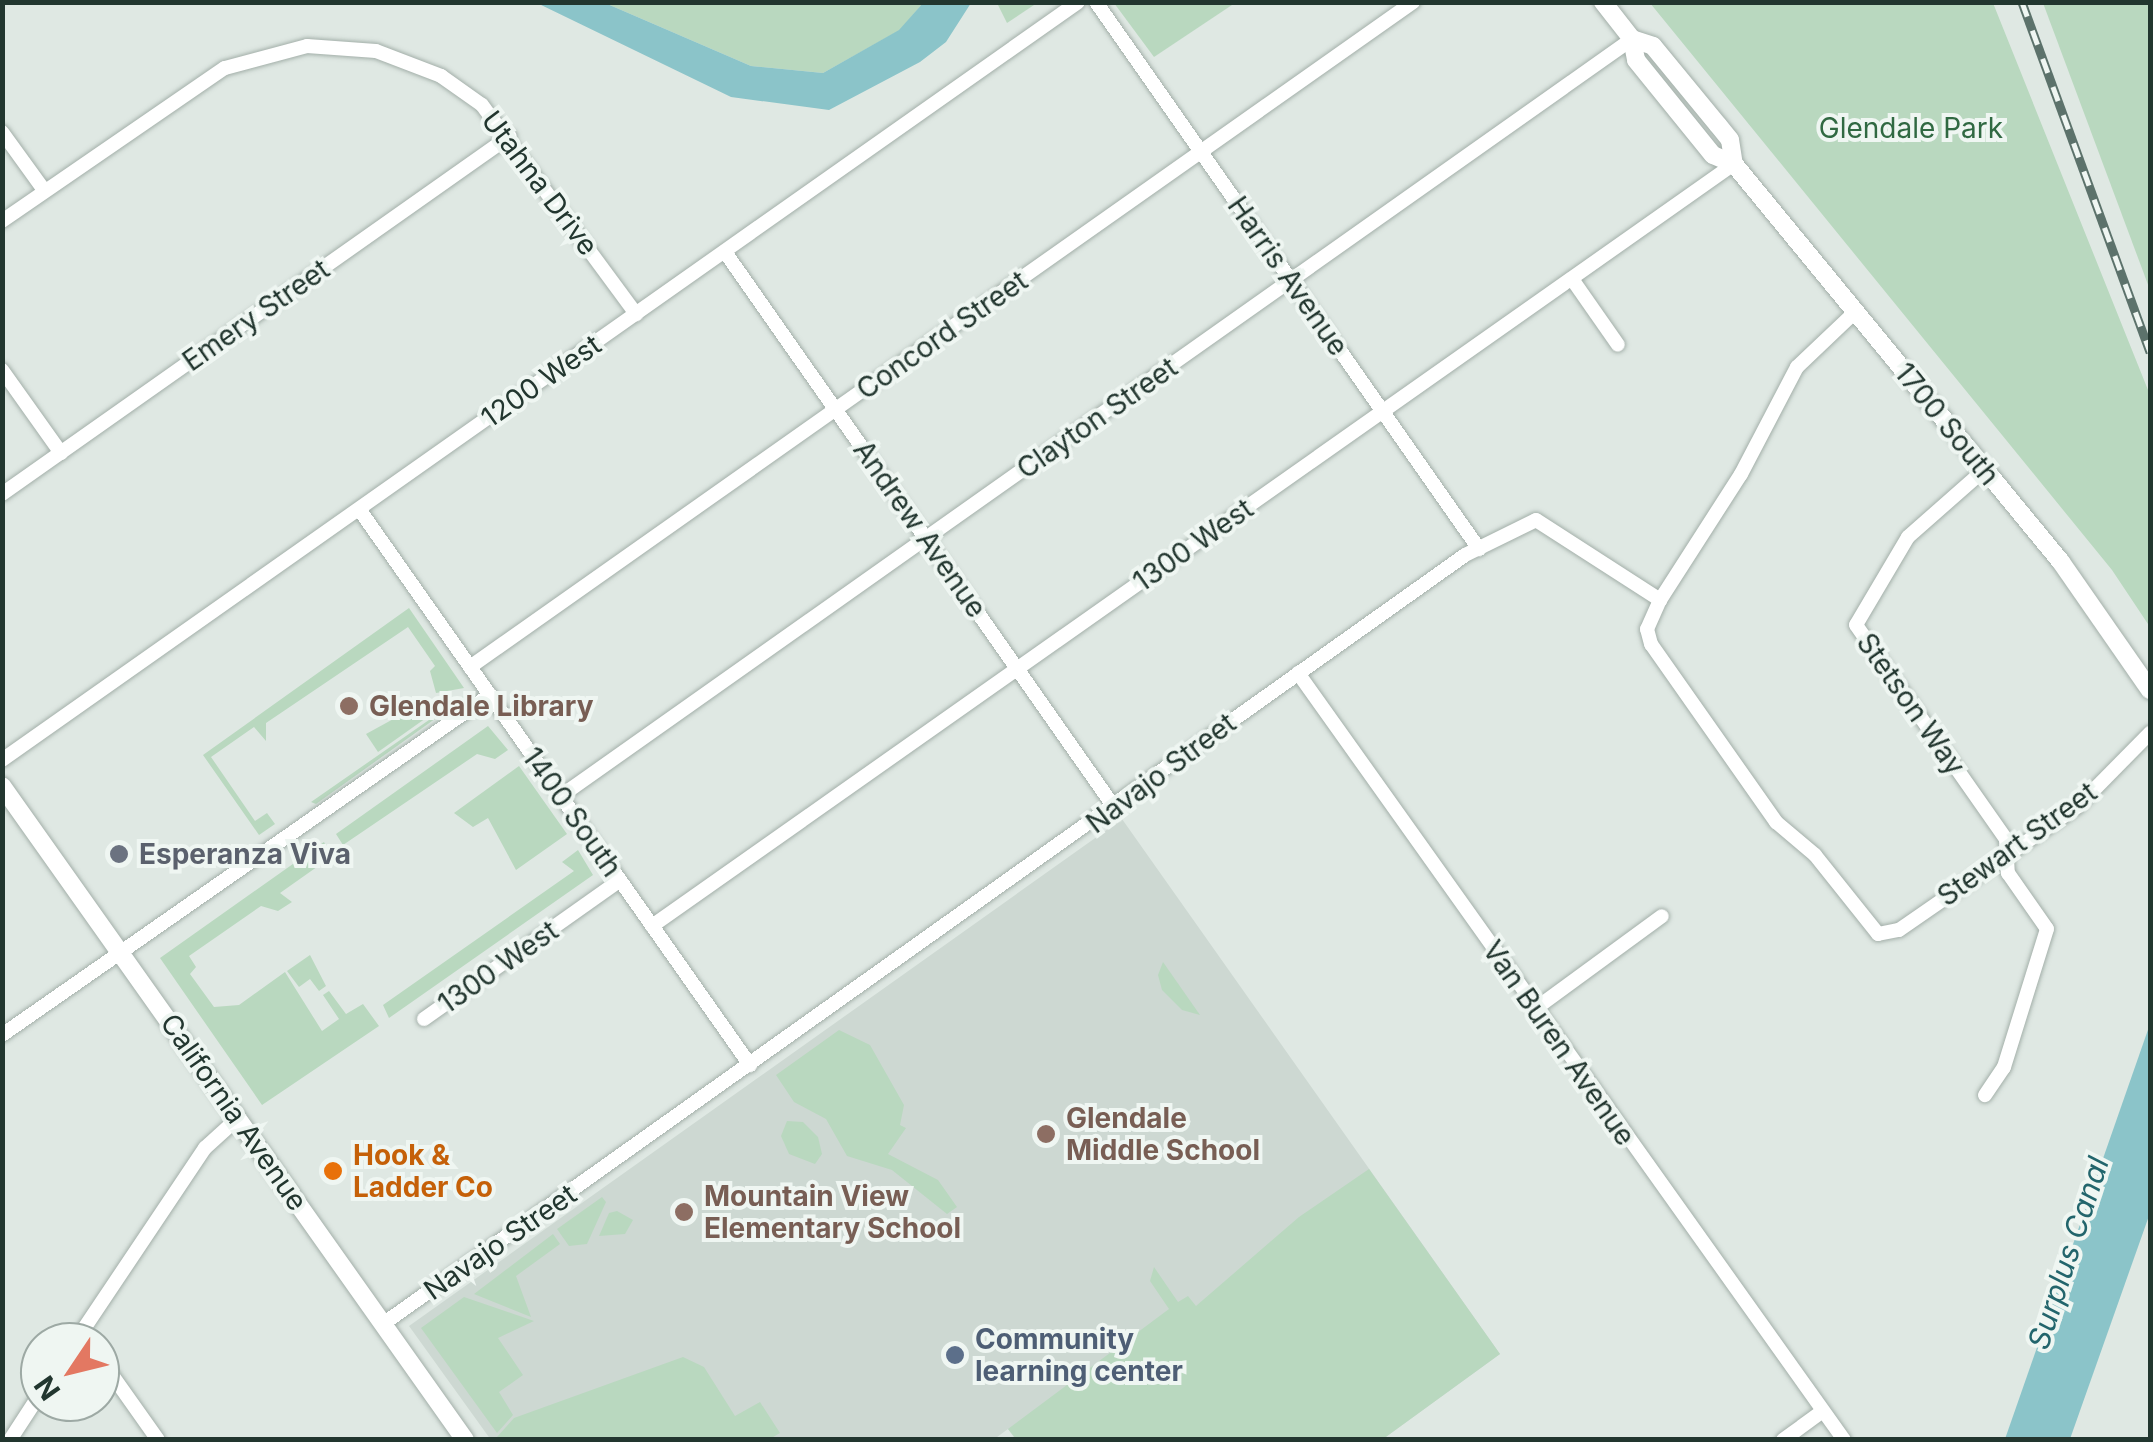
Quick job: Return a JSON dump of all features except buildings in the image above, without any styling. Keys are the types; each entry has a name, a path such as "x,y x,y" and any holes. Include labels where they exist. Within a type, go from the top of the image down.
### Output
{"street":[{"name":"1200 West","path":"2,760 1078,2"},
{"name":"Harris Avenue","path":"1096,2 1479,549"},
{"name":"Concord Street","path":"470,668 1413,2"},
{"name":"1700 South","path":"1603,2 1632,39 1636,60 1713,155 1734,164 2060,562 2150,690"},
{"name":"Clayton Street","path":"561,796 1632,39"},
{"name":"Utahna Drive","path":"2,221 197,84 279,49 376,50 412,63 463,90 510,136 636,314"},
{"path":"2,132 44,190"},
{"name":"Emery Street","path":"2,494 510,136"},
{"name":"1300 West","path":"652,926 1734,164"},
{"name":"Andrew Avenue","path":"725,252 1114,806"},
{"path":"1572,278 1618,344"},
{"path":"1660,600 1741,474 1797,367 1855,312"},
{"path":"2,370 61,452"},
{"name":"Stetson Way","path":"1984,470 1908,537 1856,625 2006,839 2007,855"},
{"name":"1400 South","path":"359,510 750,1065"},
{"name":"Navajo Street","path":"383,1324 1298,673 1479,549 1536,520 1660,600"},
{"name":"Stewart Street","path":"1660,600 1646,629 1650,644 1780,827 1815,855 1872,932 1899,930 2086,800 2150,733"},
{"name":"Van Buren Avenue","path":"1298,673 1820,1414 1844,1440"},
{"path":"2,1035 490,695"},
{"name":"California Avenue","path":"2,786 464,1440"},
{"path":"1985,1095 2004,1067 2048,937 2008,873 2007,855"},
{"name":"1300 West","path":"424,1018 620,880"},
{"path":"1535,1009 1662,916"},
{"path":"92,1322 205,1148 238,1118"},
{"path":"120,1386 158,1440"},
{"path":"1783,1440 1820,1414"}],"shaded area":[{"name":"Glendale Middle School","path":"1122,819 1500,1354 1383,1439 1016,1440 1008,1429 993,1440 491,1440 409,1326"}],"green space":[{"path":"605,3 923,3 900,30 823,73 751,66"},
{"path":"997,3 1037,3 1007,23"},
{"path":"1114,3 1235,3 1154,57"},
{"name":"Glendale Park","path":"1650,3 1993,3 2150,395 2150,627 2112,570"},
{"path":"2043,3 2150,3 2150,290"},
{"path":"409,608 464,688 436,693 430,671 435,666 408,627 266,723 266,741 254,727 211,757 255,821 267,813 275,824 259,835 203,755"},
{"path":"467,696 316,804 311,802 462,697"},
{"path":"436,711 378,752 366,734 397,717"},
{"path":"488,726 508,750 495,759 477,754 343,845 336,834"},
{"path":"519,766 567,834 516,870 488,818 473,827 454,813"},
{"path":"324,842 331,857 280,893 292,902 278,911 261,906 189,956 196,967 190,974 214,1007 239,1005 285,972 322,1031 339,1019 323,995 329,991 346,1014 363,1004 379,1026 262,1105 160,958"},
{"path":"578,850 593,875 389,1018 383,1005 574,871 562,862"},
{"path":"310,955 326,986 319,991 310,979 299,987 287,971"},
{"path":"1163,962 1200,1015 1182,1010 1162,990 1158,975"},
{"path":"839,1030 870,1045 904,1105 900,1125 906,1128 888,1154 938,1180 957,1207 947,1214 892,1170 847,1156 826,1119 794,1102 776,1075"},
{"path":"787,1121 803,1122 818,1137 822,1154 815,1164 789,1154 781,1136"},
{"path":"1369,1169 1500,1354 1383,1439 1016,1439 1008,1429 1169,1309 1150,1281 1154,1267 1178,1302 1188,1296 1196,1306 1299,1217"},
{"path":"602,1197 606,1202 587,1244 569,1246 557,1229"},
{"path":"617,1211 633,1220 625,1234 599,1236 609,1213"},
{"path":"553,1234 560,1244 516,1276 531,1317 474,1294"},
{"path":"464,1297 534,1321 498,1338 523,1375 499,1392 513,1415 497,1433 421,1328"},
{"path":"683,1357 704,1367 735,1416 760,1402 780,1433 768,1440 497,1437 514,1418"}],"water":[{"path":"537,3 605,3 751,66 823,73 899,30 923,3 971,3 946,42 920,62 829,110 731,97"},
{"path":"2150,1024 2150,1213 2070,1439 2005,1439"}],"railway":[{"path":"2022,2 2150,352"}],"place":[{"name":"Glendale Library","path":"349,706"},
{"name":"Esperanza Viva","path":"119,854"},
{"name":"Glendale Middle School","path":"1046,1134"},
{"name":"Hook & Ladder Co","path":"333,1171"},
{"name":"Mountain View Elementary School","path":"684,1212"},
{"name":"Community learning center","path":"955,1355"}],"water label":[{"name":"Surplus Canal","path":"2068,1253"}]}
